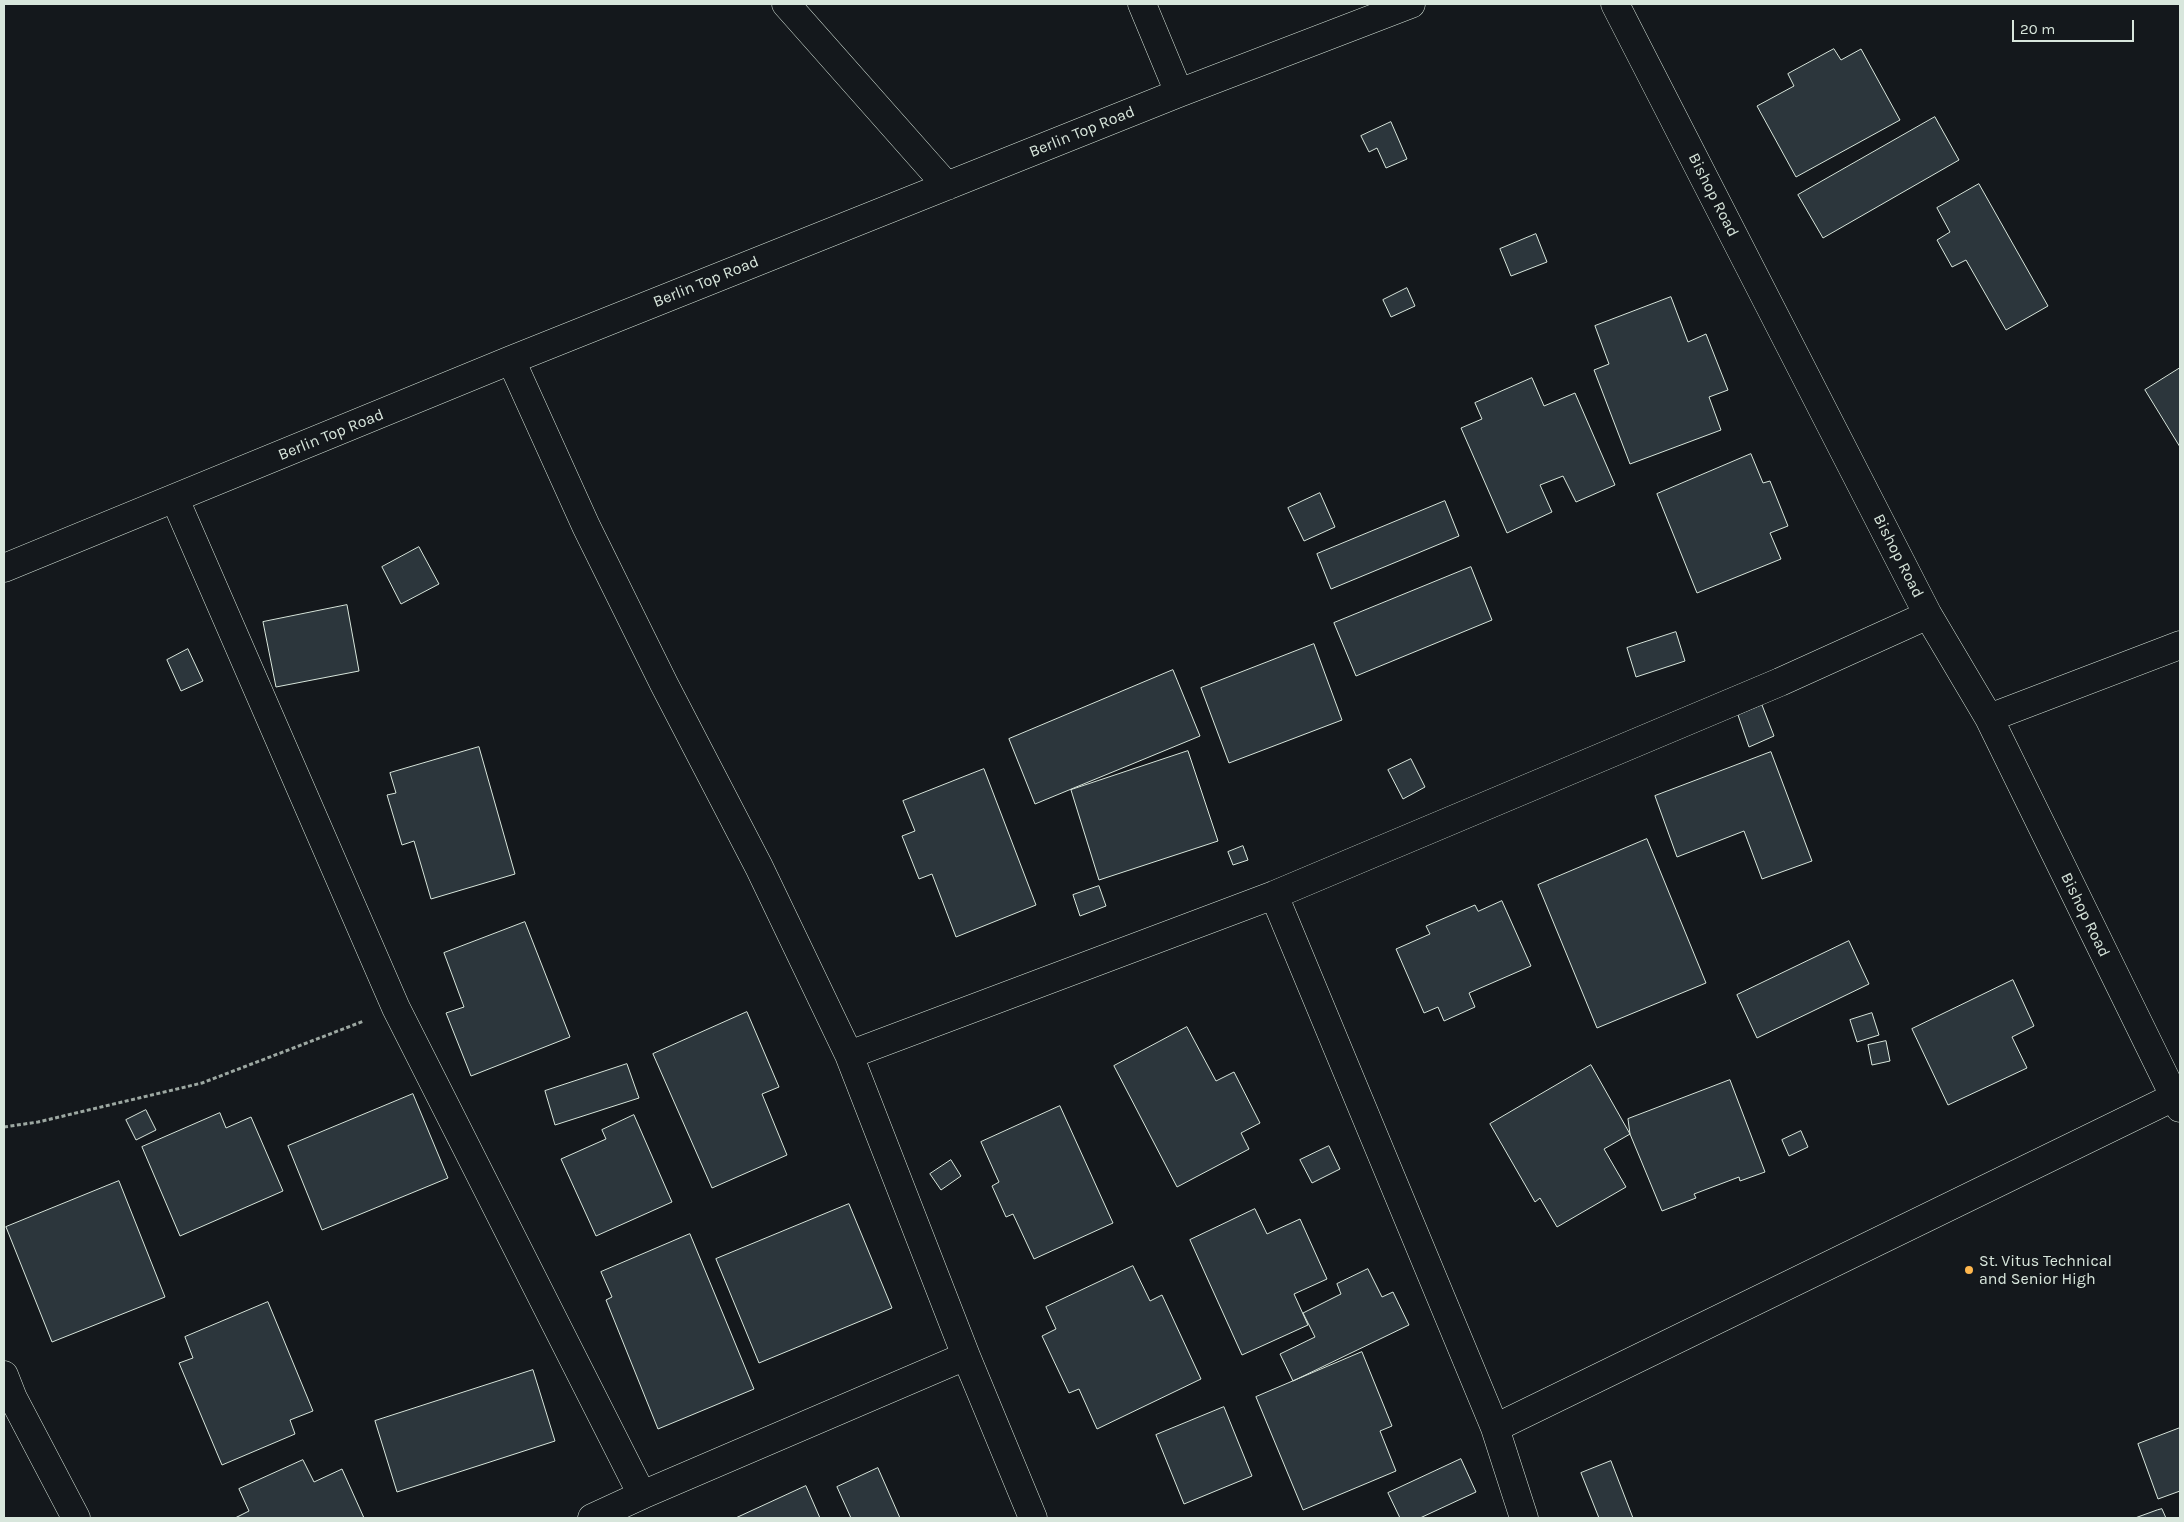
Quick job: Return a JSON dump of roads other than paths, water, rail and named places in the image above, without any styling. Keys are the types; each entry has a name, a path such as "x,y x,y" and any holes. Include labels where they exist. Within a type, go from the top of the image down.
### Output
{"street":[{"path":"786,4 947,186"},
{"path":"1142,4 1179,93"},
{"name":"Berlin Top Road","path":"4,568 511,360 1179,93 1411,4"},
{"name":"Bishop Road","path":"1615,4 1928,614 1988,718 2177,1103"},
{"path":"511,360 595,543 664,684 759,867 849,1055 966,1356 1033,1518"},
{"path":"175,499 396,1008 642,1495"},
{"path":"849,1055 1274,895 1780,682 1928,614"},
{"path":"1988,718 2180,645"},
{"path":"1274,895 1494,1428 1524,1518"},
{"path":"1494,1428 2177,1103"},
{"path":"592,1518 966,1356"},
{"path":"7,1395 76,1518"}],"place":[{"name":"St. Vitus Technical and Senior High","path":"1969,1270"}]}
